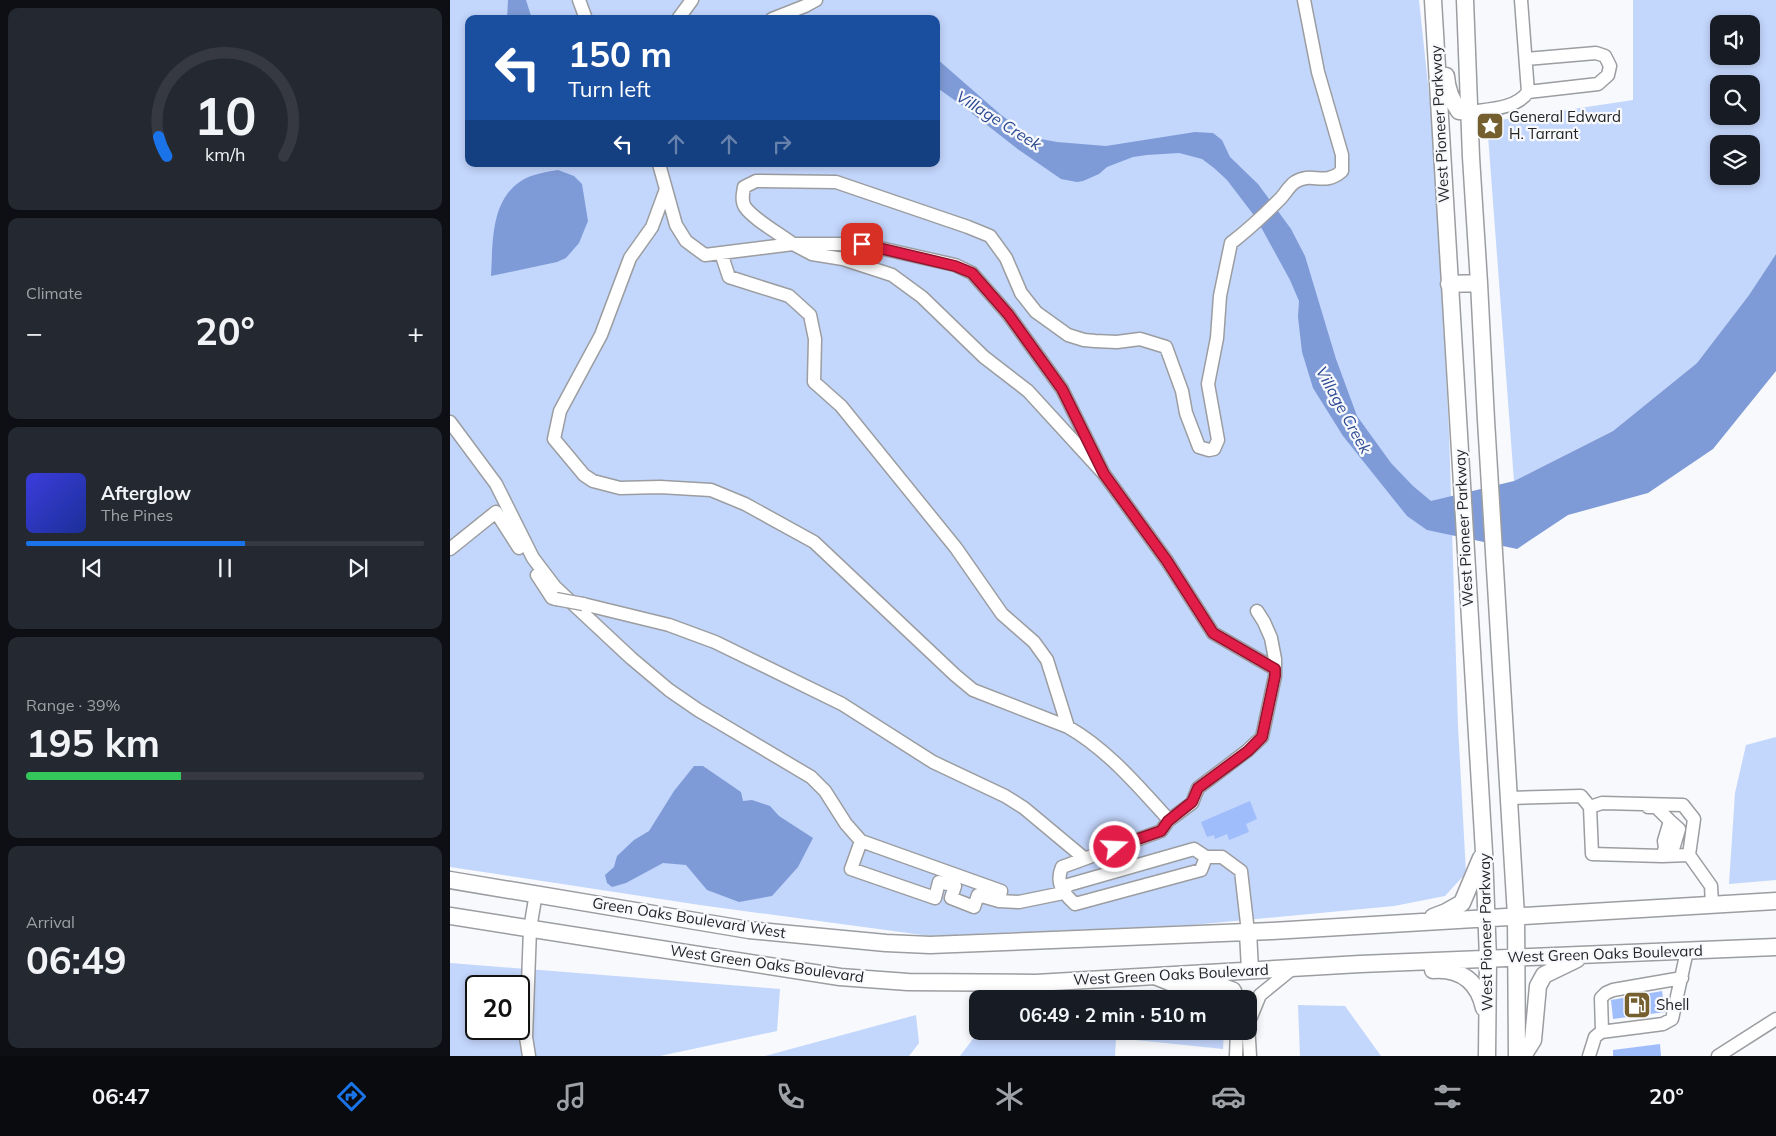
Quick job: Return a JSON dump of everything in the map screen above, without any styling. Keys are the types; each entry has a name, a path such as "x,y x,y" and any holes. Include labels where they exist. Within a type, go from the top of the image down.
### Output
{"main road":[{"name":"West Pioneer Parkway","path":"1433,0 1484,852 1488,960 1488,1056"},
{"path":"1438,0 1442,17 1449,94 1459,111 1469,112"},
{"name":"West Pioneer Parkway","path":"1465,0 1469,112 1480,282 1487,441 1516,916 1517,1056"},
{"path":"1449,284 1480,282"},
{"path":"1422,922 1462,903 1484,852"},
{"name":"Green Oaks Boulevard West","path":"450,880 749,930 921,944 1248,932"},
{"path":"1250,970 1248,932 1776,900"},
{"name":"West Green Oaks Boulevard","path":"450,916 840,977 908,982 1036,982 1517,957 1585,956 1776,947"},
{"path":"1523,1056 1533,1040 1538,986 1544,975 1585,956"},
{"path":"1340,966 1362,974 1442,969 1460,974 1476,986 1482,1001 1488,1028"}],"street":[{"path":"579,0 585,15"},
{"path":"681,15 692,0"},
{"path":"782,15 816,0"},
{"path":"1275,669 1213,633 1167,561 1104,474 1028,391 984,357 914,291 892,275 844,259 812,254 793,244 755,216 744,206 742,199 744,187 756,181 836,182 990,236 1006,258 1021,293 1036,312 1068,335 1095,342 1140,339 1166,347 1182,390 1186,413 1199,447 1209,450 1214,449 1218,440 1208,384 1217,338 1220,296 1231,243 1247,231 1294,182 1307,177 1322,180 1334,178 1342,171 1342,155 1318,72 1304,0"},
{"path":"1469,112 1511,105 1523,100 1528,92 1521,0"},
{"path":"1526,59 1596,53 1605,56 1610,66 1608,75 1598,84 1528,92"},
{"path":"660,167 676,225 686,241 705,255 793,244 862,244 955,266 972,273 1008,314 1062,389 1104,474"},
{"path":"666,189 652,227 630,258 600,335 560,410 554,439 584,475 593,481 620,488 660,487 711,490 744,504 814,542 954,675 973,690 1068,727 1085,737 1126,772 1169,820"},
{"path":"721,253 729,277 789,296 810,315 814,339 814,382 841,406 950,540 1002,614 1034,642 1047,660 1068,727"},
{"path":"450,422 496,484 533,558 555,587 632,658 669,690 698,710 811,777 825,791 846,824 861,842 1001,891 999,901"},
{"path":"450,549 496,512 552,598 669,625 706,639 842,704 933,762 1005,796 1024,808 1084,858"},
{"path":"1206,857 1201,870 1075,904 1063,893 1059,875 1062,867 1161,831 1169,820 1192,802 1198,788 1248,751 1262,737 1275,669 1271,638 1257,611"},
{"path":"1509,798 1581,796 1596,805 1611,808 1656,807 1670,820 1663,852"},
{"path":"1596,805 1592,854 1663,852 1689,855"},
{"path":"1596,805 1683,805 1694,819 1689,855 1711,886 1712,904"},
{"path":"861,842 851,869 935,898 939,882 955,886 951,898 974,907 978,895 999,901 1020,902 1063,893 1068,885 1194,849 1206,857 1222,857 1241,871 1248,932"},
{"path":"530,1056 526,1037 530,929 536,893"},
{"path":"1589,1056 1595,1037 1602,1031 1663,1024 1672,1019 1687,951"},
{"path":"1243,1051 1248,1024 1260,995 1293,968"},
{"path":"1148,975 1174,986 1223,985 1234,990"},
{"path":"1602,1031 1601,998 1606,993 1613,990 1682,978"},
{"path":"1718,1056 1776,1019"}],"shaded area":[{"path":"450,0 1419,0 1433,131 1449,431 1458,726 1466,873 1445,896 1394,906 1192,925 930,936 700,905 450,867"},
{"path":"1633,0 1776,0 1776,254 1749,295 1697,363 1613,431 1514,481 1487,122 1633,100"},
{"path":"1776,737 1776,880 1729,884 1735,793 1746,745"},
{"path":"450,963 780,989 777,1031 660,1056 450,1056"},
{"path":"1298,1005 1345,1006 1381,1056 1300,1056"},
{"path":"916,1015 919,1043 909,1056 765,1056"},
{"path":"972,1040 1116,1040 1115,1056 960,1056"},
{"path":"1135,1040 1224,1040 1223,1049"}],"water":[{"path":"508,0 526,0 531,15 507,15"},
{"name":"Village Creek","path":"940,62 1000,114 1030,137 1057,142 1106,146 1195,132 1213,133 1222,140 1230,157 1258,184 1291,229 1305,256 1336,359 1357,416 1391,463 1413,486 1431,501 1514,481 1613,431 1697,363 1749,295 1776,254 1776,371 1713,449 1648,493 1568,515 1517,549 1427,530 1407,516 1343,436 1313,388 1302,352 1298,317 1299,301 1290,280 1256,218 1227,180 1214,168 1202,159 1179,153 1147,155 1133,157 1107,167 1099,174 1083,181 1077,182 1061,179 1019,150 940,90"},
{"path":"558,170 574,176 582,184 588,221 579,243 566,258 557,262 491,276 495,224 498,211 504,200 521,181 539,174"},
{"path":"694,766 703,766 741,792 743,801 752,800 770,806 779,816 813,838 798,867 772,896 739,902 707,890 686,865 663,863 626,883 612,887 607,883 605,875 614,867 617,856 634,840 649,831 674,791"}],"building":[{"path":"1250,801 1257,819 1246,824 1249,832 1229,840 1227,834 1215,839 1214,835 1207,837 1201,822"},
{"name":"Shell","path":"1662,991 1665,1012 1613,1019 1611,1000"},
{"path":"1660,1044 1661,1056 1613,1056 1613,1050"}],"place":[{"name":"General Edward H. Tarrant","path":"1490,126"},
{"name":"Shell","path":"1637,1005"}],"route":[{"path":"862,244 955,266 972,273 1008,314 1062,389 1104,474 1167,561 1213,633 1275,669 1262,737 1248,751 1198,788 1192,802 1168,821 1161,831 1115,847"}]}
